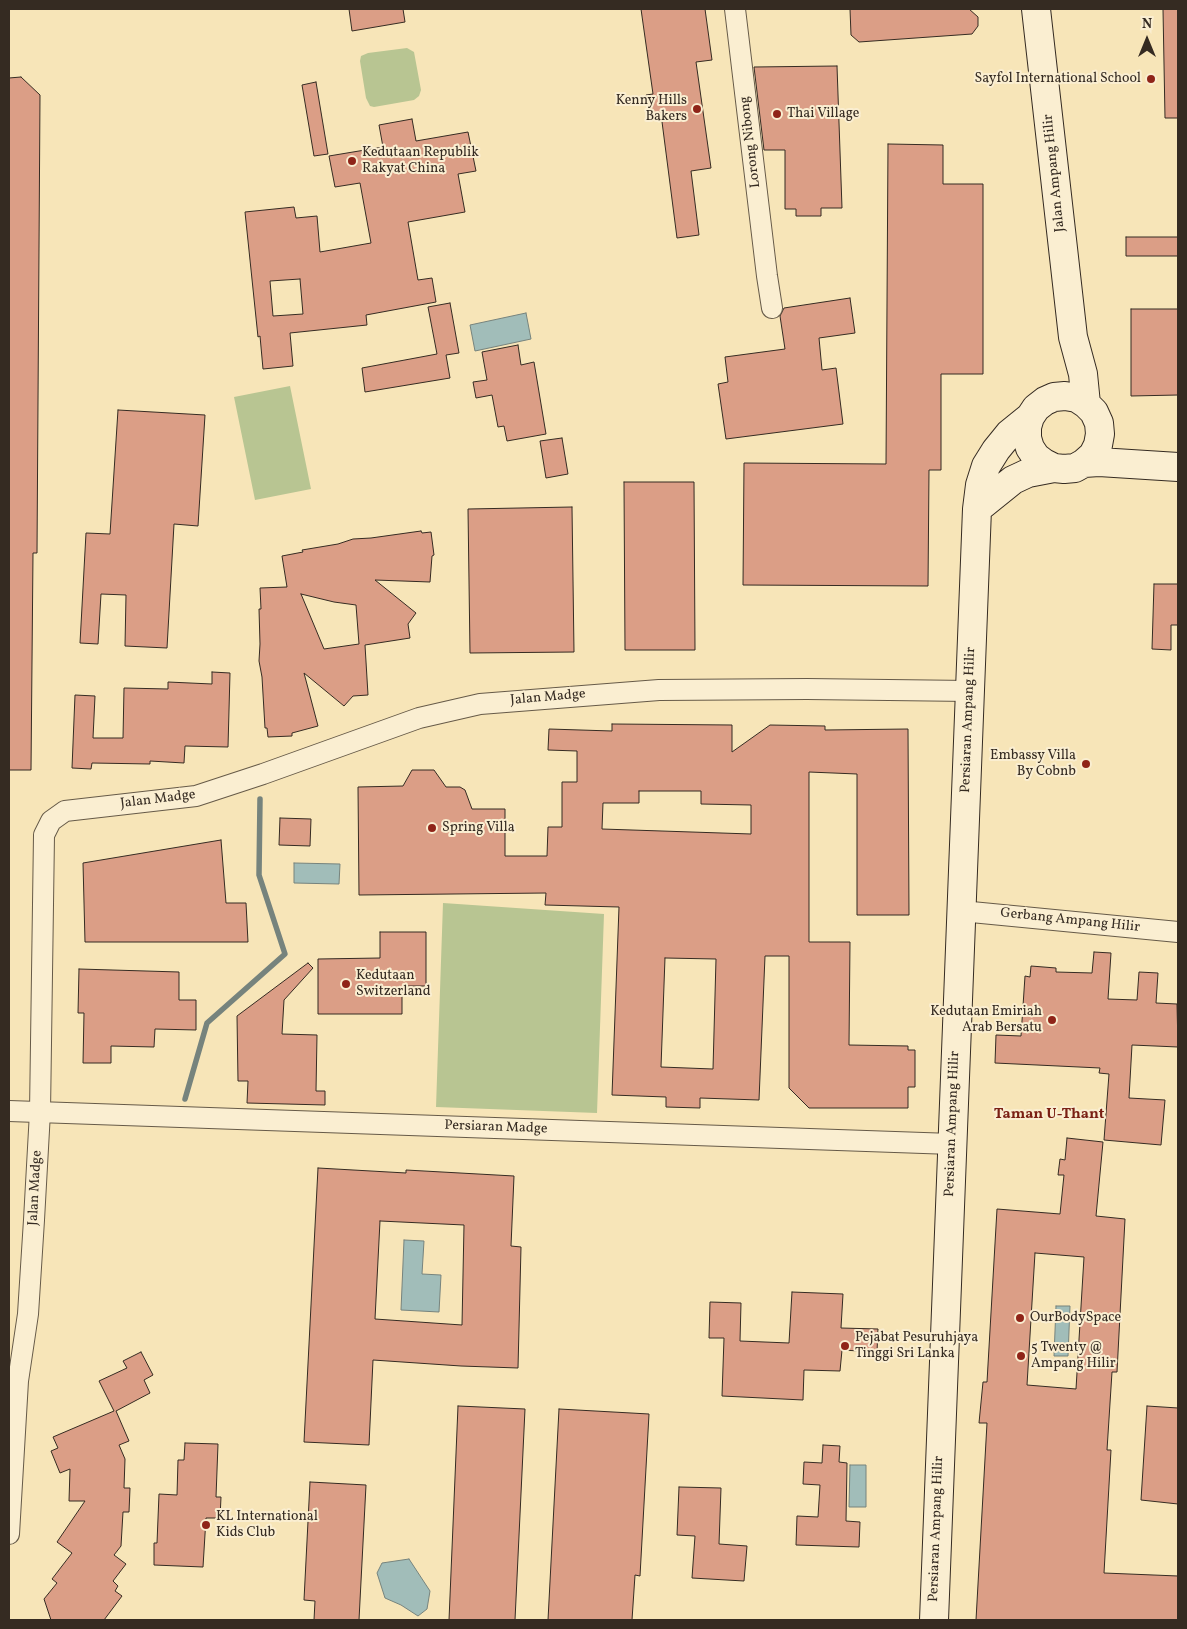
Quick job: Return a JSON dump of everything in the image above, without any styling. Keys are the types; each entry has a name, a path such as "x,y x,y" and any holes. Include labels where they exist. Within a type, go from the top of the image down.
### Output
{"street":[{"name":"Lorong Nibong","path":"735,9 766,276 772,308"},
{"name":"Jalan Ampang Hilir","path":"1036,9 1072,336 1083,374 1086,404"},
{"name":"Jalan Ampang Hilir","path":"1054,397 1065,376 1070,360 1072,336"},
{"path":"1054,397 1077,398 1094,412 1099,423 1100,434 1091,454 1075,468 1054,468 1044,464 1030,448 1027,438 1027,427 1030,417 1036,408 1054,397"},
{"name":"Persiaran Ampang Hilir","path":"934,1620 977,509 980,485 986,466 1000,445 1030,417"},
{"path":"1091,454 1127,464 1178,467"},
{"path":"977,509 1013,480 1028,474 1054,468"},
{"name":"Jalan Madge","path":"9,1534 18,1382 28,1304 40,1112 44,835 51,821 66,811 196,796 419,718 480,704 659,690 970,690"},
{"name":"Gerbang Ampang Hilir","path":"961,911 1178,932"},
{"name":"Persiaran Madge","path":"9,1110 952,1144"}],"green space":[{"path":"407,48 414,52 421,90 419,96 414,100 374,107 370,106 366,98 360,61 361,56 368,53"},
{"path":"290,386 311,489 255,500 234,397"},
{"path":"443,903 604,914 597,1113 436,1107"}],"water":[{"path":"526,313 531,339 475,351 470,325"},
{"path":"294,863 340,864 339,884 294,883"},
{"path":"404,1240 424,1241 422,1274 441,1275 439,1312 401,1310"},
{"path":"1056,1306 1070,1306 1068,1356 1054,1356"},
{"path":"850,1465 866,1465 866,1507 849,1507"},
{"path":"409,1559 430,1591 427,1609 418,1616 401,1605 385,1598 377,1573 382,1563"}],"building":[{"path":"349,9 403,9 405,22 352,31"},
{"path":"641,9 705,9 712,60 696,62 711,168 691,171 699,235 677,238 661,114 649,116 646,95 653,94"},
{"path":"850,9 969,9 978,17 978,26 972,34 859,42 851,35"},
{"path":"1163,9 1178,9 1178,118 1165,118"},
{"path":"837,66 842,208 821,208 821,216 796,216 796,209 785,209 785,150 764,150 754,67"},
{"path":"21,77 40,95 37,553 33,553 31,770 9,770 9,78"},
{"path":"316,82 328,154 314,156 302,85"},
{"path":"412,119 416,141 468,132 476,171 458,174 465,212 408,222 418,280 432,278 436,302 366,315 367,325 290,333 293,366 263,369 245,212 294,207 296,218 317,216 320,252 371,243 360,183 335,187 329,156 383,147 379,125","holes":["300,279 303,314 273,316 270,281"]},
{"path":"888,144 943,145 943,184 983,184 983,374 941,374 941,470 929,470 928,586 743,585 744,463 886,464"},
{"path":"1126,237 1178,237 1178,256 1126,256"},
{"path":"850,298 855,333 819,338 822,370 836,368 843,424 726,439 718,384 728,382 725,357 785,349 780,316 784,308"},
{"path":"450,303 459,353 446,355 450,378 365,392 362,368 437,354 428,307"},
{"path":"1131,309 1178,309 1178,395 1131,396"},
{"path":"518,345 521,365 534,362 546,434 507,441 504,426 498,427 492,395 476,398 473,382 487,380 482,352"},
{"path":"118,410 205,415 198,526 174,524 167,648 125,646 126,595 101,594 98,644 80,643 86,533 110,534"},
{"path":"562,438 568,474 546,478 540,441"},
{"path":"624,482 694,482 695,650 625,650"},
{"path":"572,507 574,652 470,653 468,509"},
{"path":"421,531 422,533 431,532 434,555 432,556 430,582 375,580 416,613 408,624 410,638 365,645 368,695 353,696 344,706 304,673 318,726 292,733 292,736 268,737 267,728 265,728 262,677 259,661 260,588 287,587 282,556 353,539","holes":["301,594 356,605 359,644 324,649"]},
{"path":"1154,584 1178,584 1178,625 1171,625 1171,650 1152,649"},
{"path":"212,672 230,673 228,747 185,746 184,763 150,761 150,764 92,763 91,769 72,768 75,695 95,696 93,738 123,738 124,688 168,689 168,682 212,684"},
{"path":"612,724 732,725 732,752 770,725 825,726 825,730 908,729 909,915 857,915 857,774 809,772 809,942 850,942 849,1045 908,1046 908,1050 915,1050 915,1087 908,1087 908,1108 809,1108 789,1088 789,956 765,956 759,1100 700,1098 700,1108 666,1107 666,1097 612,1095 619,907 545,905 546,893 359,895 358,787 403,786 412,770 434,770 446,787 460,787 465,790 472,809 505,809 505,856 547,856 548,827 562,827 562,782 577,782 577,751 548,750 549,729 612,731","holes":["639,791 701,791 701,804 751,805 751,834 602,829 603,803 639,803","665,958 716,959 713,1069 661,1067"]},
{"path":"280,818 311,819 310,846 279,845"},
{"path":"221,840 226,903 246,903 248,942 85,942 83,863"},
{"path":"380,932 426,932 426,986 402,986 402,1014 318,1014 318,959 380,958"},
{"path":"1094,952 1111,953 1108,999 1137,1000 1139,972 1158,973 1156,1003 1177,1004 1178,1047 1132,1045 1129,1098 1165,1100 1161,1145 1104,1140 1109,1074 1099,1073 1100,1068 995,1063 996,1035 1021,1036 1025,976 1030,977 1031,966 1056,968 1056,972 1092,973"},
{"path":"308,963 313,968 284,1000 282,1034 317,1035 316,1091 325,1091 325,1105 247,1103 248,1081 238,1081 237,1016"},
{"path":"79,969 179,972 179,1000 196,1000 196,1030 155,1029 154,1047 111,1046 111,1063 83,1063 84,1013 78,1013"},
{"path":"1067,1138 1103,1142 1096,1216 1125,1219 1117,1372 1112,1372 1107,1450 1111,1450 1104,1573 1178,1576 1178,1620 976,1620 987,1423 979,1423 983,1382 987,1382 997,1209 1060,1214 1064,1175 1058,1175 1060,1159 1065,1160","holes":["1035,1253 1084,1257 1076,1389 1027,1385"]},
{"path":"318,1168 406,1173 406,1170 514,1176 511,1246 521,1247 518,1368 373,1360 369,1445 304,1442","holes":["380,1221 464,1225 462,1325 375,1319"]},
{"path":"792,1292 843,1294 841,1328 878,1329 877,1352 842,1350 840,1371 804,1370 803,1400 722,1396 724,1338 709,1338 710,1302 741,1303 740,1341 789,1343"},
{"path":"141,1352 153,1375 144,1380 150,1393 116,1411 129,1441 119,1445 125,1459 124,1488 130,1488 129,1512 123,1512 121,1546 114,1555 126,1564 113,1581 118,1586 115,1591 122,1596 104,1620 51,1620 44,1599 57,1583 52,1579 72,1553 57,1542 85,1501 69,1501 70,1469 60,1473 51,1451 58,1448 53,1437 114,1411 99,1381 127,1368 123,1361"},
{"path":"458,1406 525,1409 515,1620 449,1620"},
{"path":"1147,1406 1178,1408 1178,1504 1141,1500"},
{"path":"559,1409 649,1414 640,1576 635,1575 632,1620 548,1620"},
{"path":"185,1443 218,1444 216,1497 221,1497 220,1518 206,1518 203,1567 154,1565 154,1543 157,1543 159,1494 177,1495 178,1460 184,1460"},
{"path":"823,1445 840,1446 839,1462 847,1463 846,1521 860,1522 859,1547 796,1545 797,1516 818,1517 820,1485 803,1484 804,1462 822,1463"},
{"path":"310,1482 366,1485 359,1620 314,1620 315,1601 304,1600"},
{"path":"679,1487 721,1488 719,1544 747,1546 744,1581 692,1578 695,1536 677,1535"}],"waterway":[{"path":"185,1099 207,1023 285,954 259,875 260,799"}],"place":[{"name":"Sayfol International School","path":"1151,79"},
{"name":"Kenny Hills Bakers","path":"697,109"},
{"name":"Thai Village","path":"777,114"},
{"name":"Kedutaan Republik Rakyat China","path":"352,161"},
{"name":"Embassy Villa By Cobnb","path":"1086,764"},
{"name":"Spring Villa","path":"432,828"},
{"name":"Kedutaan Switzerland","path":"346,984"},
{"name":"Kedutaan Emiriah Arab Bersatu","path":"1052,1020"},
{"name":"OurBodySpace","path":"1020,1318"},
{"name":"Pejabat Pesuruhjaya Tinggi Sri Lanka","path":"845,1346"},
{"name":"5 Twenty @ Ampang Hilir","path":"1021,1356"},
{"name":"KL International Kids Club","path":"206,1525"}],"district":[{"name":"Taman U-Thant","path":"1049,1115"}]}
